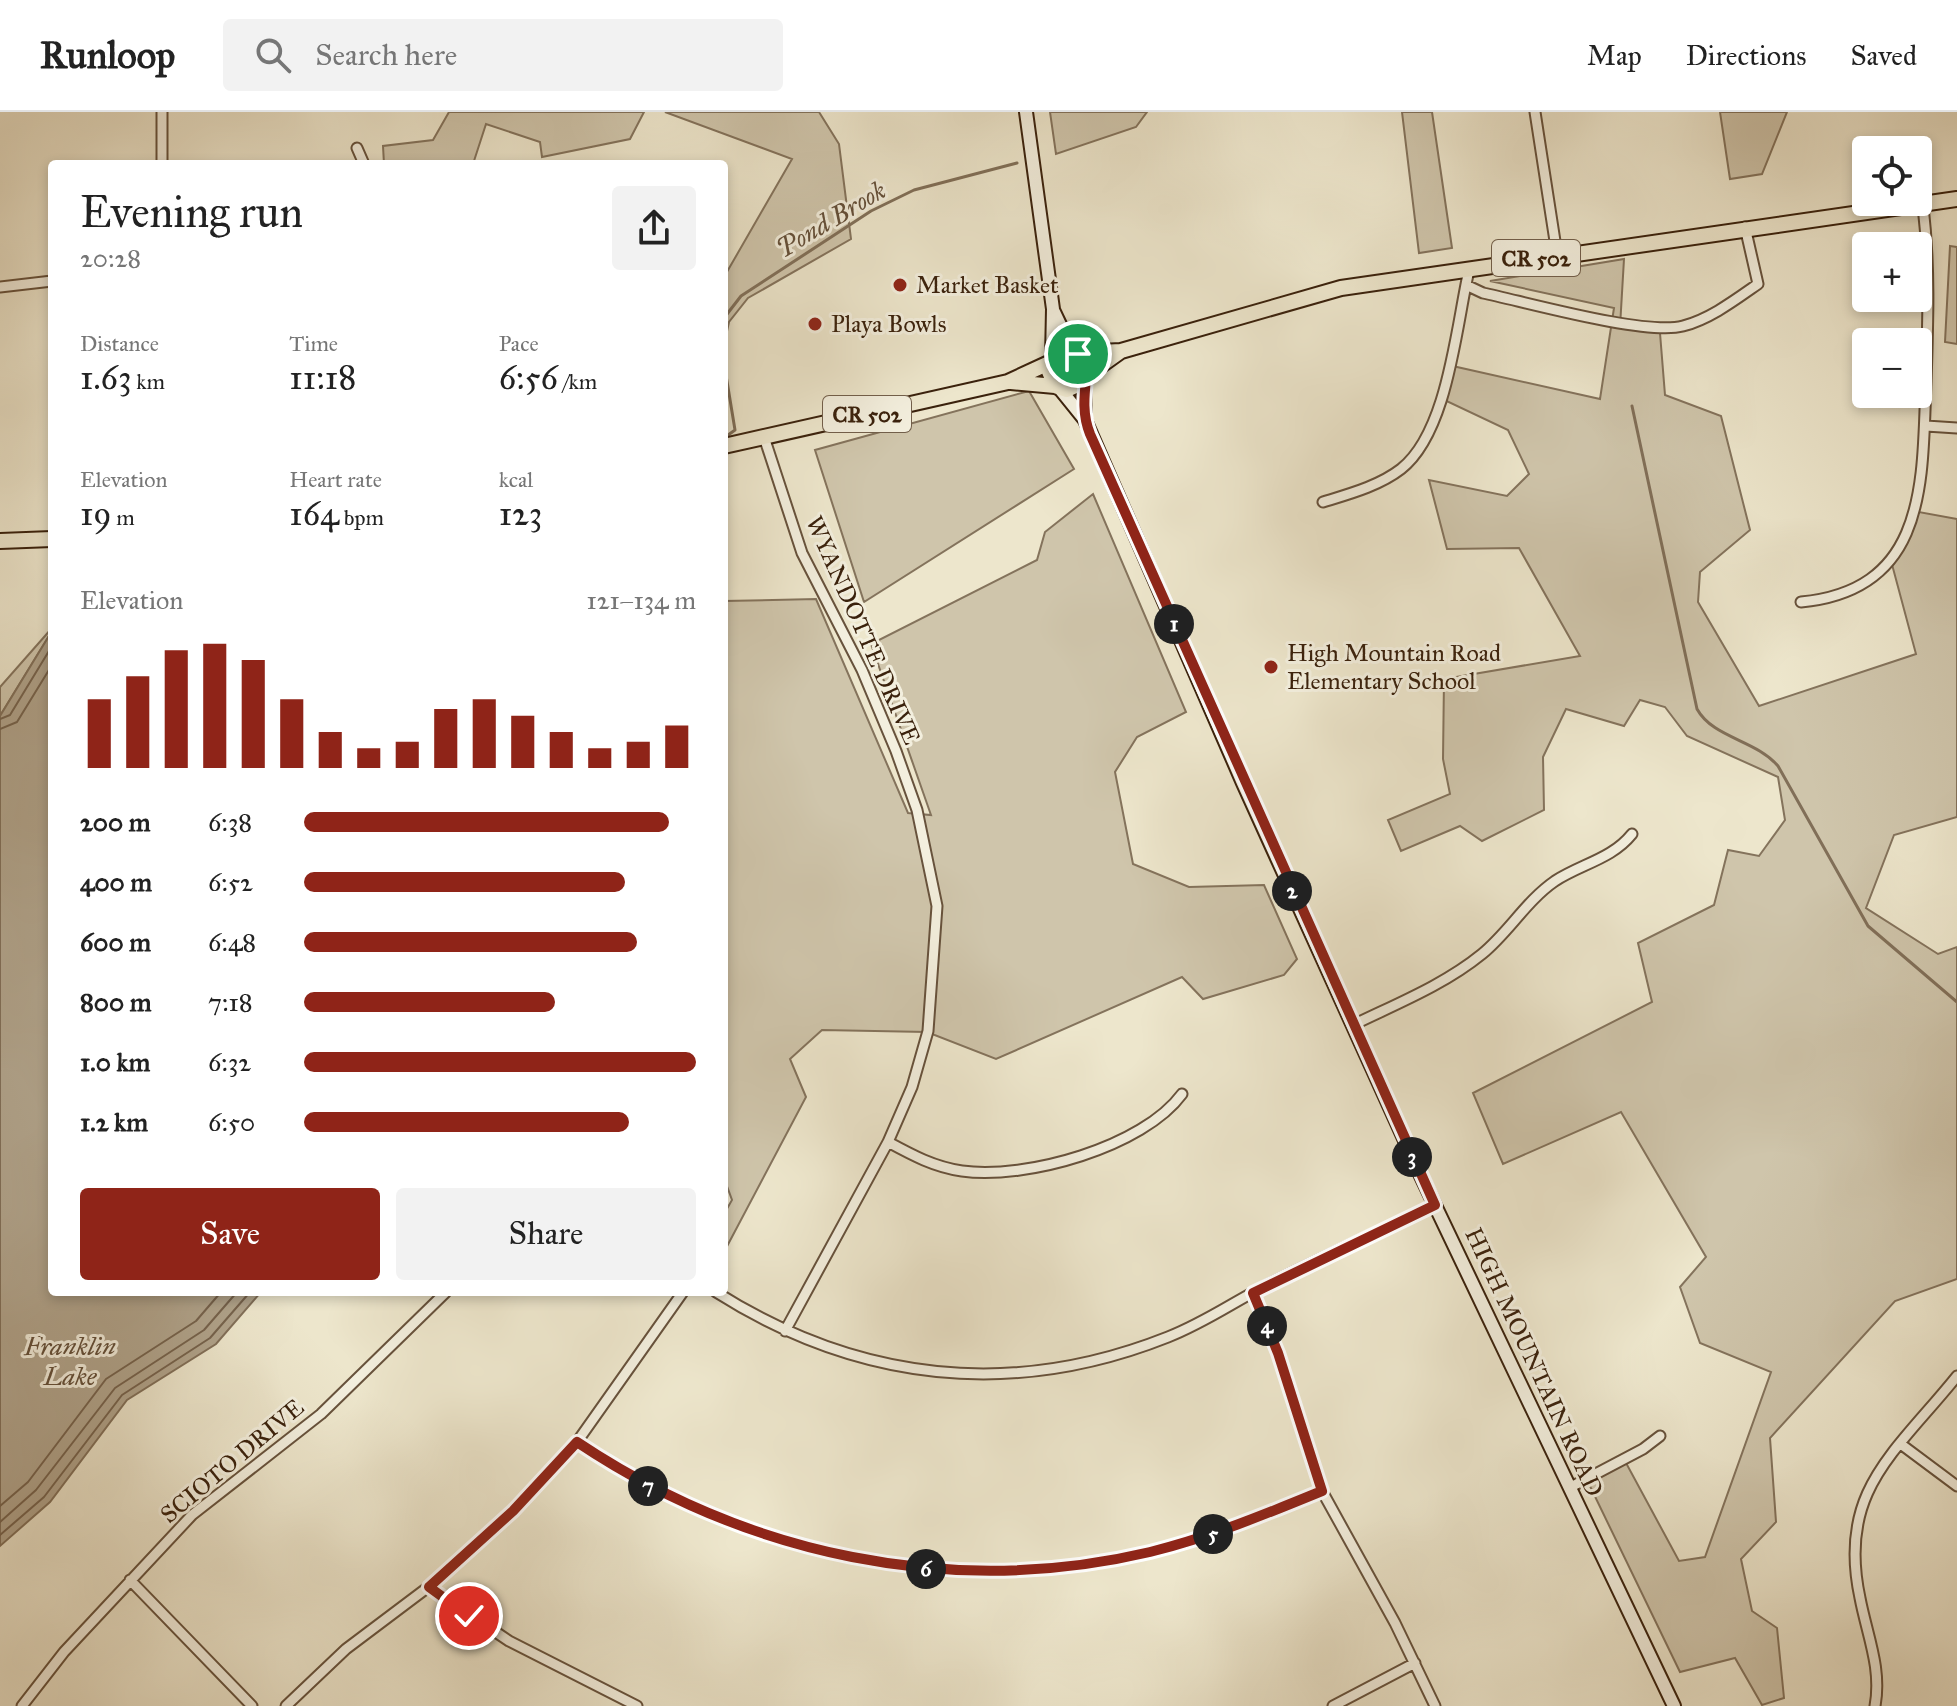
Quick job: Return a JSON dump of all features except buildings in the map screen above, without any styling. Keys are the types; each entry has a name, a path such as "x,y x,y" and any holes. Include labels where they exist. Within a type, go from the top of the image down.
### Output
{"main road":[{"path":"1026,112 1053,309 1048,375 1058,387"},
{"name":"CR 502","path":"1932,204 1957,199"},
{"name":"CR 502","path":"728,444 1008,382 1064,351 1121,351 1317,294 1467,277 1557,254 1852,214"},
{"path":"1053,309 1076,353 1085,363 1085,379"},
{"name":"CR 502","path":"1008,382 1073,389 1121,351"},
{"name":"HIGH MOUNTAIN ROAD","path":"1085,379 1085,420"},
{"name":"HIGH MOUNTAIN ROAD","path":"1058,387 1085,420 1435,1205 1674,1706"},
{"path":"0,541 48,539"}],"street":[{"path":"162,112 162,160"},
{"path":"1535,112 1557,254"},
{"path":"357,148 362,160"},
{"path":"1801,602 1841,594 1858,585 1898,548 1919,500 1931,313 1924,216"},
{"path":"1467,277 1483,293 1640,326 1681,327 1731,303 1758,284 1745,227"},
{"path":"1323,502 1388,478 1424,444 1438,414 1467,277"},
{"path":"0,287 48,281"},
{"path":"1926,426 1957,428"},
{"name":"WYANDOTTE DRIVE","path":"764,437 802,553 862,670 896,751 917,810 937,906 928,1031 912,1087 888,1142 785,1331"},
{"path":"1353,1025 1468,965 1497,940 1541,892 1573,871 1612,854 1632,834"},
{"path":"888,1142 924,1161 961,1171 1004,1172 1032,1168 1076,1156 1148,1125 1171,1109 1182,1094"},
{"path":"723,1296 785,1331 839,1352 903,1368 969,1375 1035,1372 1133,1350 1224,1312 1253,1293 1435,1205"},
{"path":"1253,1293 1278,1353 1322,1491 1435,1706"},
{"name":"SCIOTO DRIVE","path":"22,1706 64,1652 192,1515 321,1414 442,1296"},
{"path":"286,1706 346,1649 429,1587 513,1511 577,1442 680,1296"},
{"path":"1875,1706 1878,1678 1853,1567 1853,1532 1871,1484 1957,1376"},
{"path":"1569,1488 1643,1449 1660,1436"},
{"path":"577,1442 636,1480 737,1526 844,1557 930,1569 1041,1569 1114,1559 1222,1531 1322,1491"},
{"path":"1902,1445 1957,1486"},
{"path":"130,1580 252,1706"},
{"path":"429,1587 469,1616 550,1665 637,1706"},
{"path":"1333,1706 1415,1663"}],"shaded area":[{"path":"449,112 644,112 630,139 542,157 540,142 486,124 474,160 384,160 383,146 433,140"},
{"path":"665,112 819,112 839,144 851,239 748,298 728,327 728,270 792,159"},
{"path":"1050,112 1147,112 1136,127 1056,154"},
{"path":"1402,112 1432,112 1452,248 1419,253"},
{"path":"1720,112 1787,112 1762,174 1730,179"},
{"path":"1950,246 1957,247 1957,344 1945,342"},
{"path":"1624,259 1620,327 1660,333 1665,395 1721,416 1750,530 1700,572 1698,602 1759,706 1916,654 1890,557 1919,512 1957,519 1957,817 1894,835 1866,908 1938,954 1957,947 1957,1279 1895,1301 1770,1438 1776,1522 1741,1559 1752,1611 1777,1628 1784,1698 1762,1705 1735,1658 1680,1672 1587,1480 1625,1461 1679,1561 1705,1557 1771,1372 1700,1343 1680,1287 1706,1257 1621,1112 1503,1164 1473,1093 1652,1002 1638,943 1714,905 1728,850 1759,856 1785,820 1778,777 1687,736 1665,707 1640,700 1624,726 1566,709 1543,757 1544,810 1482,841 1460,826 1401,851 1388,820 1450,794 1443,759 1444,679 1580,656 1519,548 1447,549 1429,480 1507,496 1529,474 1508,430 1438,397 1448,365 1600,399 1614,308 1490,281"},
{"path":"1029,391 1074,469 864,602 815,450"},
{"path":"1093,494 1186,712 1137,737 1115,772 1133,864 1189,887 1264,885 1297,959 1284,975 1203,999 1182,977 996,1059 927,1032 822,1030 790,1059 806,1097 728,1244 728,1207 732,1200 728,1189 728,601 816,599 908,813 931,815 871,644 1037,560 1045,532"},
{"path":"48,633 48,638 0,716 0,687"}],"water":[{"name":"Franklin Lake","path":"48,638 48,1296 258,1296 216,1344 127,1400 50,1502 0,1546 0,716"}],"waterway":[{"name":"Pond Brook","path":"728,313 741,296 871,211 914,190 1017,163"},
{"name":"Pond Brook","path":"728,387 735,430 728,435"},
{"path":"1632,406 1697,709 1713,726 1758,750 1778,766 1868,926 1957,1002"}],"place":[{"name":"Market Basket","path":"900,285"},
{"name":"Playa Bowls","path":"815,324"},
{"name":"High Mountain Road Elementary School","path":"1271,667"}],"route":[{"path":"469,1616 429,1587 513,1511 577,1442 636,1480 737,1526 808,1549 930,1569 1041,1569 1151,1552 1222,1531 1322,1491 1278,1353 1253,1293 1435,1205 1243,783 1090,434 1085,420 1084,382 1087,369 1078,354"}]}
